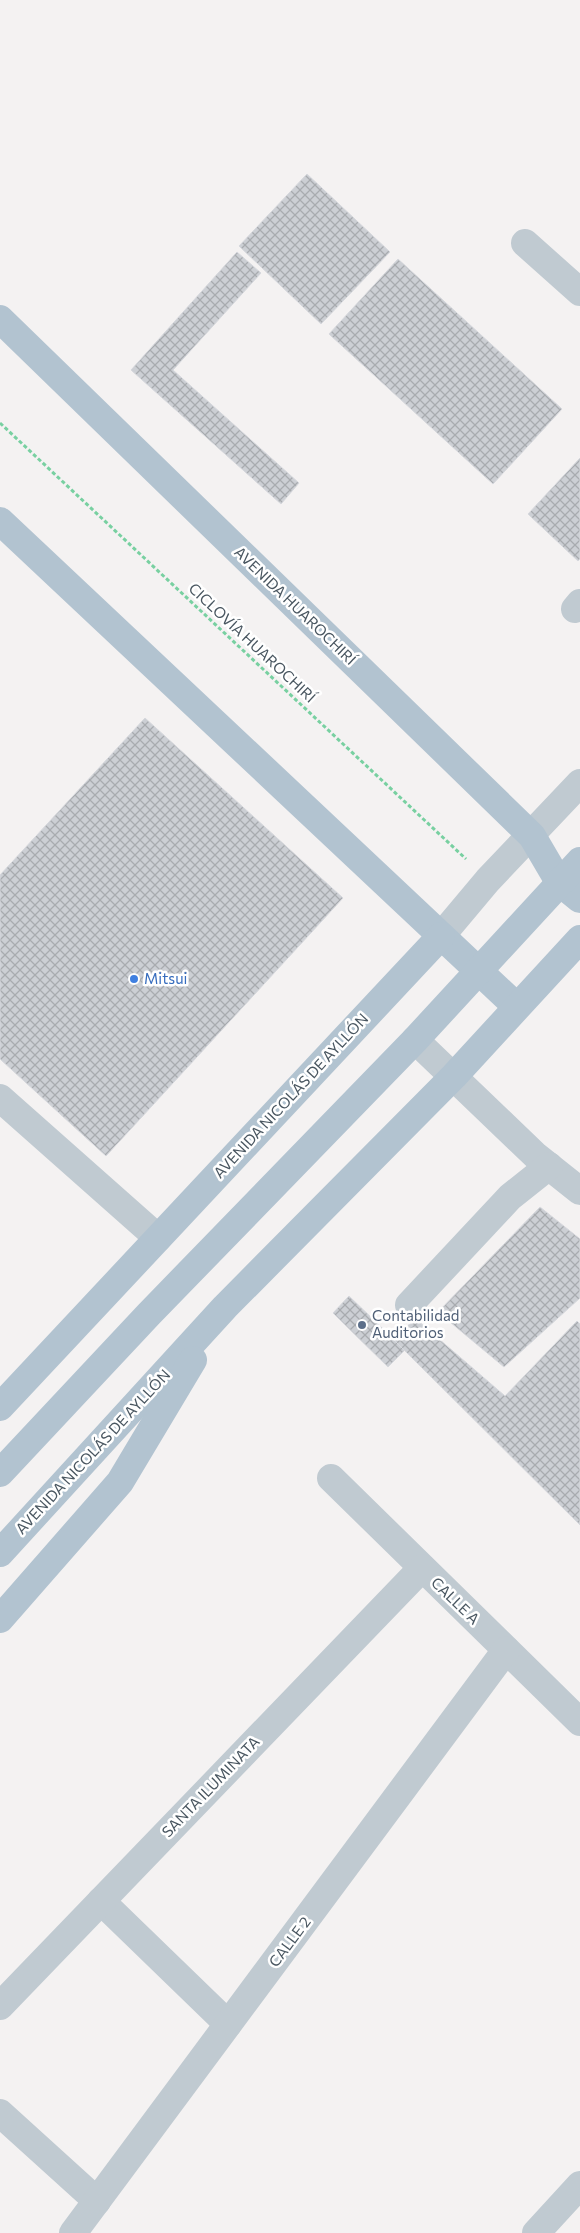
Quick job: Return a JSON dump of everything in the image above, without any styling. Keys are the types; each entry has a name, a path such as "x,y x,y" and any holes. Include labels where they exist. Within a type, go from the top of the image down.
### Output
{"main road":[{"name":"AVENIDA HUAROCHIRÍ","path":"0,319 532,836 559,882 580,899"},
{"path":"0,521 516,1006"},
{"path":"0,1473 149,1314 415,1040 580,861"},
{"name":"AVENIDA NICOLÁS DE AYLLÓN","path":"0,1407 441,936"},
{"name":"AVENIDA NICOLÁS DE AYLLÓN","path":"0,1553 225,1307 454,1076 516,1006 580,939"},
{"path":"0,1619 120,1482 225,1307"}],"street":[{"path":"525,243 580,292"},
{"name":"AVENIDA NICOLÁS DE AYLLÓN","path":"441,936 488,880 532,836 580,783"},
{"path":"415,1040 549,1166 580,1191"},
{"path":"0,1098 158,1238"},
{"path":"409,1305 510,1197 549,1166"},
{"name":"CALLE A","path":"331,1478 580,1722"},
{"name":"SANTA ILUMINATA","path":"0,2006 422,1568"},
{"name":"CALLE 2","path":"73,2233 506,1650"},
{"path":"101,1901 228,2024"},
{"path":"0,2113 97,2201"},
{"path":"536,2233 580,2185"}],"path":[{"name":"CICLOVÍA HUAROCHIRÍ","path":"0,423 488,880"}],"building":[{"path":"307,174 390,252 321,324 239,246"},
{"path":"237,252 261,273 173,370 299,483 281,504 131,370"},
{"path":"398,259 562,409 493,484 329,334"},
{"path":"580,458 580,559 578,561 528,514"},
{"name":"Mitsui","path":"145,718 343,898 106,1156 0,1059 0,875"},
{"path":"540,1207 580,1239 580,1298 504,1367 438,1312"},
{"name":"Contabilidad Auditorios","path":"349,1296 405,1350 388,1367 333,1313"},
{"path":"417,1320 505,1396 577,1321 580,1324 580,1525 390,1336"}],"place":[{"name":"Mitsui","path":"134,979"},
{"name":"Contabilidad Auditorios","path":"362,1325"}]}
